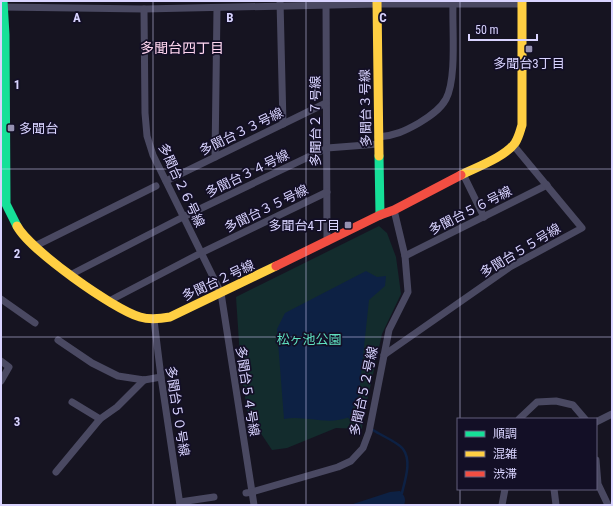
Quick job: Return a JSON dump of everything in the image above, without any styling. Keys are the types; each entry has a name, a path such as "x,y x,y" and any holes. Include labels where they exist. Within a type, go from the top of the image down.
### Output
{"street":[{"path":"3,4 67,4 144,10 217,8 280,4 452,4 522,2 522,125 519,138 514,146"},
{"name":"多聞台３号線","path":"376,3 380,216"},
{"name":"多聞台２号線","path":"3,4 4,206 20,233 43,254 70,275 109,301 139,318 154,320 170,317 394,210 504,153 514,146"},
{"path":"280,4 283,124"},
{"name":"多聞台２７号線","path":"326,4 327,242"},
{"path":"327,148 379,140 404,131 432,116 446,99 452,77 452,4"},
{"path":"215,157 217,8"},
{"name":"多聞台２６号線","path":"144,10 145,113 147,136 153,155 220,294"},
{"name":"多聞台３３号線","path":"166,181 326,103"},
{"name":"多聞台５５号線","path":"384,355 510,267 582,228 514,146"},
{"name":"多聞台３４号線","path":"70,275 183,217 327,148"},
{"path":"463,174 484,217"},
{"name":"多聞台５６号線","path":"405,256 547,185"},
{"path":"35,246 156,186"},
{"name":"多聞台３５号線","path":"109,301 201,253 327,192"},
{"name":"多聞台５２号線","path":"249,492 338,467 351,461 363,448 368,432 388,330 408,292 405,256 394,210"},
{"name":"多聞台５４号線","path":"220,294 249,492"},
{"path":"1,299 35,323"},
{"name":"多聞台５０号線","path":"154,320 180,503"},
{"path":"58,340 92,363 118,376 144,380 161,377"},
{"path":"1,361 9,367 1,381"},
{"path":"56,472 100,419 117,407 144,380"},
{"path":"520,418 537,402 556,401 573,405 584,418"},
{"path":"72,402 100,419"},
{"path":"597,422 612,414"},
{"path":"597,472 598,484 608,505"},
{"path":"502,505 505,490"},
{"path":"554,490 556,505"},
{"path":"249,492 254,505"},
{"path":"180,503 214,497"}],"green space":[{"name":"松ヶ池公園","path":"379,226 387,233 396,257 401,294 382,334 362,429 336,428 287,448 272,450 260,432 251,434 241,372 236,297"}],"water":[{"path":"366,271 377,277 386,276 385,286 369,300 359,394 349,417 333,421 300,418 284,419 277,329 285,313"},
{"path":"400,491 405,498 404,505 350,505 390,492"}],"waterway":[{"path":"349,417 359,424"},
{"path":"373,430 401,446 406,454 407,471 402,493"}],"traffic: fast":[{"path":"3,1 5,35 6,204 17,226"},
{"path":"379,156 380,215"}],"traffic: slow":[{"path":"377,1 379,156"},
{"path":"461,175 505,153 518,138 522,125 522,1"},
{"path":"17,226 38,249 73,278 127,312 147,319 170,317 276,266"}],"traffic: jam":[{"path":"276,266 380,215 394,210 461,175"}],"place":[{"name":"多聞台3丁目","path":"529,49"},
{"name":"多聞台","path":"11,128"},
{"name":"多聞台4丁目","path":"348,225"}],"district":[{"name":"多聞台四丁目","path":"182,48"}]}
